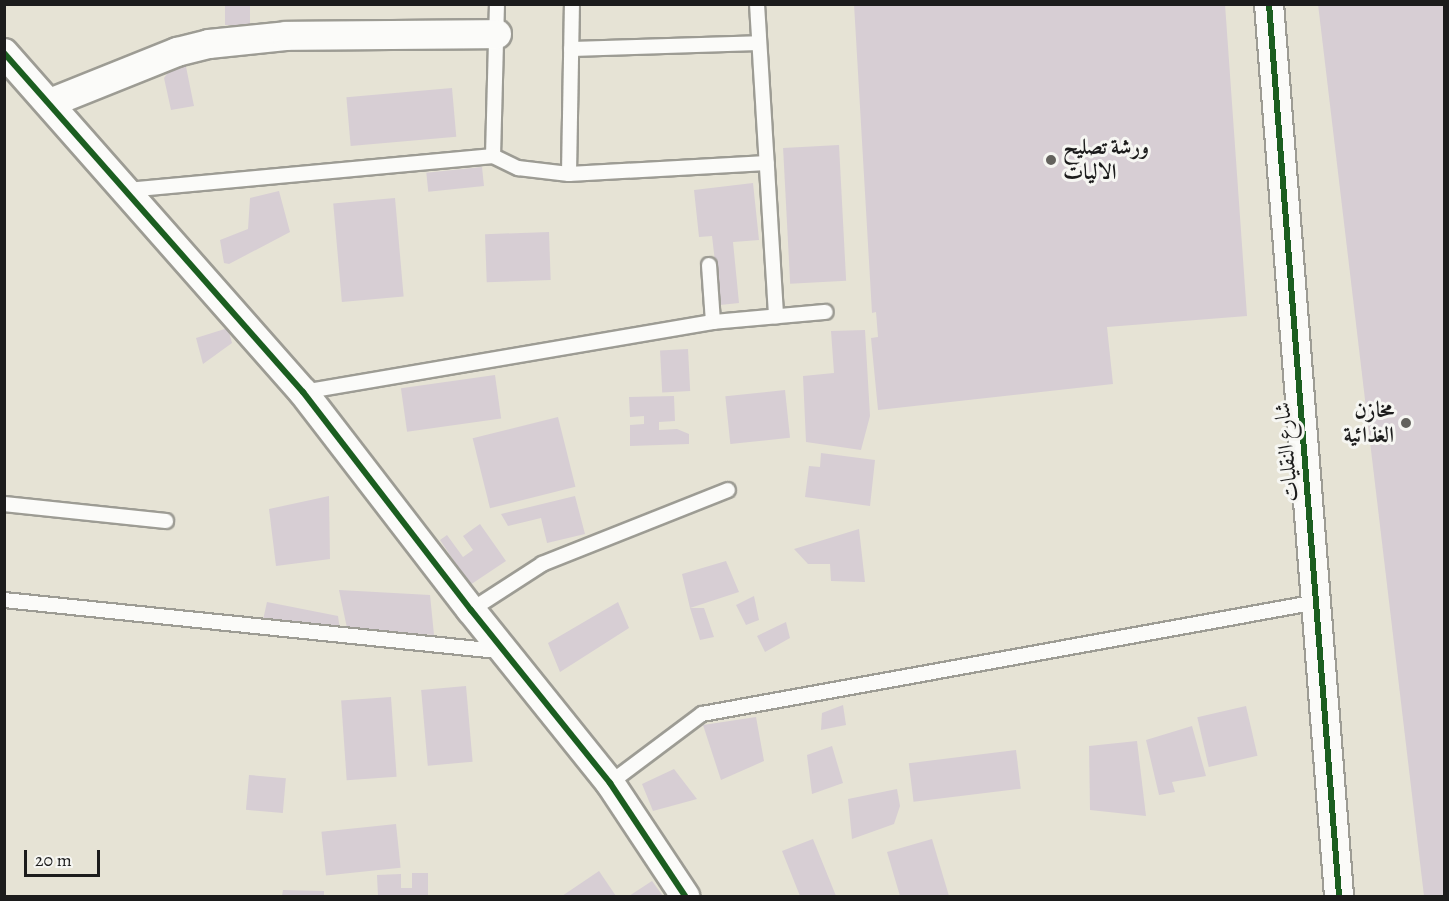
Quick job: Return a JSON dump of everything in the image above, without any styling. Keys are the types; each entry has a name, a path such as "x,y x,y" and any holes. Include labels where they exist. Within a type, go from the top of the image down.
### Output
{"street":[{"name":"شارع النقليات","path":"1269,4 1339,897"},
{"path":"50,103 177,52 209,44 286,36 496,34"},
{"path":"4,53 303,392 471,610 610,783 685,897"}],"lane":[{"path":"493,156 498,4"},
{"path":"569,174 572,4"},
{"path":"757,4 776,316"},
{"path":"571,49 759,43"},
{"path":"126,190 493,156 518,168 569,174 767,163"},
{"path":"709,265 713,322"},
{"path":"303,392 713,322 826,312"},
{"path":"471,610 542,564 728,490"},
{"path":"4,504 166,521"},
{"path":"4,600 506,652"},
{"path":"610,783 702,714 1317,603"}],"building":[{"path":"225,4 250,4 250,25 225,25"},
{"name":"ورشة تصليح الاليات","path":"854,4 1225,4 1247,316 1107,327 1113,384 878,410 871,338 878,337 876,312 872,313"},
{"name":"مخازن الغذائية","path":"1318,4 1444,4 1444,896 1424,896"},
{"path":"183,52 194,106 171,110 164,78"},
{"path":"452,88 456,137 351,146 346,97"},
{"path":"839,145 846,281 790,284 783,148"},
{"path":"482,167 484,186 428,192 426,173"},
{"path":"753,183 759,240 733,242 739,303 720,305 712,236 699,237 694,190"},
{"path":"279,191 290,232 229,264 224,263 220,240 248,229 250,198"},
{"path":"395,198 404,297 342,302 333,203"},
{"path":"549,232 551,280 487,282 485,234"},
{"path":"228,328 232,343 203,364 196,338"},
{"path":"865,330 870,416 861,450 806,442 803,376 834,373 831,331"},
{"path":"688,349 690,391 662,392 660,350"},
{"path":"495,375 501,419 407,432 401,388"},
{"path":"785,390 790,438 730,444 725,396"},
{"path":"674,396 675,421 659,422 659,430 677,429 689,434 689,444 630,446 630,425 644,424 644,416 630,417 629,397"},
{"path":"558,417 575,487 490,508 473,438"},
{"path":"821,453 875,460 870,506 805,497 809,466 820,467"},
{"path":"329,496 330,559 276,566 269,509"},
{"path":"575,496 585,534 547,543 541,518 508,526 501,514"},
{"path":"480,524 506,561 470,585 440,540 447,535 463,557 473,550 463,536"},
{"path":"859,529 865,582 831,581 830,564 808,564 794,549"},
{"path":"726,561 739,592 690,608 682,574"},
{"path":"339,590 430,595 434,635 347,628"},
{"path":"754,596 759,620 746,625 736,605"},
{"path":"267,602 338,616 340,630 263,620"},
{"path":"618,602 629,628 560,672 548,643"},
{"path":"690,608 704,608 714,637 700,640"},
{"path":"786,622 790,638 765,652 757,636"},
{"path":"466,686 473,762 428,766 421,690"},
{"path":"391,697 397,777 347,780 341,700"},
{"path":"843,705 846,725 821,730 822,713"},
{"path":"1246,706 1257,756 1209,767 1197,717"},
{"path":"756,717 764,761 721,780 703,725"},
{"path":"1192,726 1206,776 1172,782 1175,792 1159,795 1146,740"},
{"path":"1137,741 1146,816 1090,810 1089,746"},
{"path":"832,746 843,783 812,794 807,755"},
{"path":"1016,750 1021,789 914,802 909,763"},
{"path":"674,769 697,799 653,811 642,784"},
{"path":"249,775 286,778 283,813 246,810"},
{"path":"897,789 900,806 894,824 852,839 848,799"},
{"path":"396,824 401,868 326,876 321,832"},
{"path":"813,839 836,896 800,896 782,851"},
{"path":"932,839 949,896 900,896 887,852"},
{"path":"599,871 616,896 562,896"},
{"path":"412,873 428,873 428,896 378,896 377,875 401,874 401,888 412,888"},
{"path":"652,881 663,896 629,896"},
{"path":"283,890 324,891 324,896 282,896"}],"cycle path":[{"path":"1269,4 1339,896"},
{"path":"4,53 303,392 471,610 610,783 685,896"}],"place":[{"name":"ورشة تصليح الاليات","path":"1051,160"},
{"name":"مخازن الغذائية","path":"1406,423"}]}
